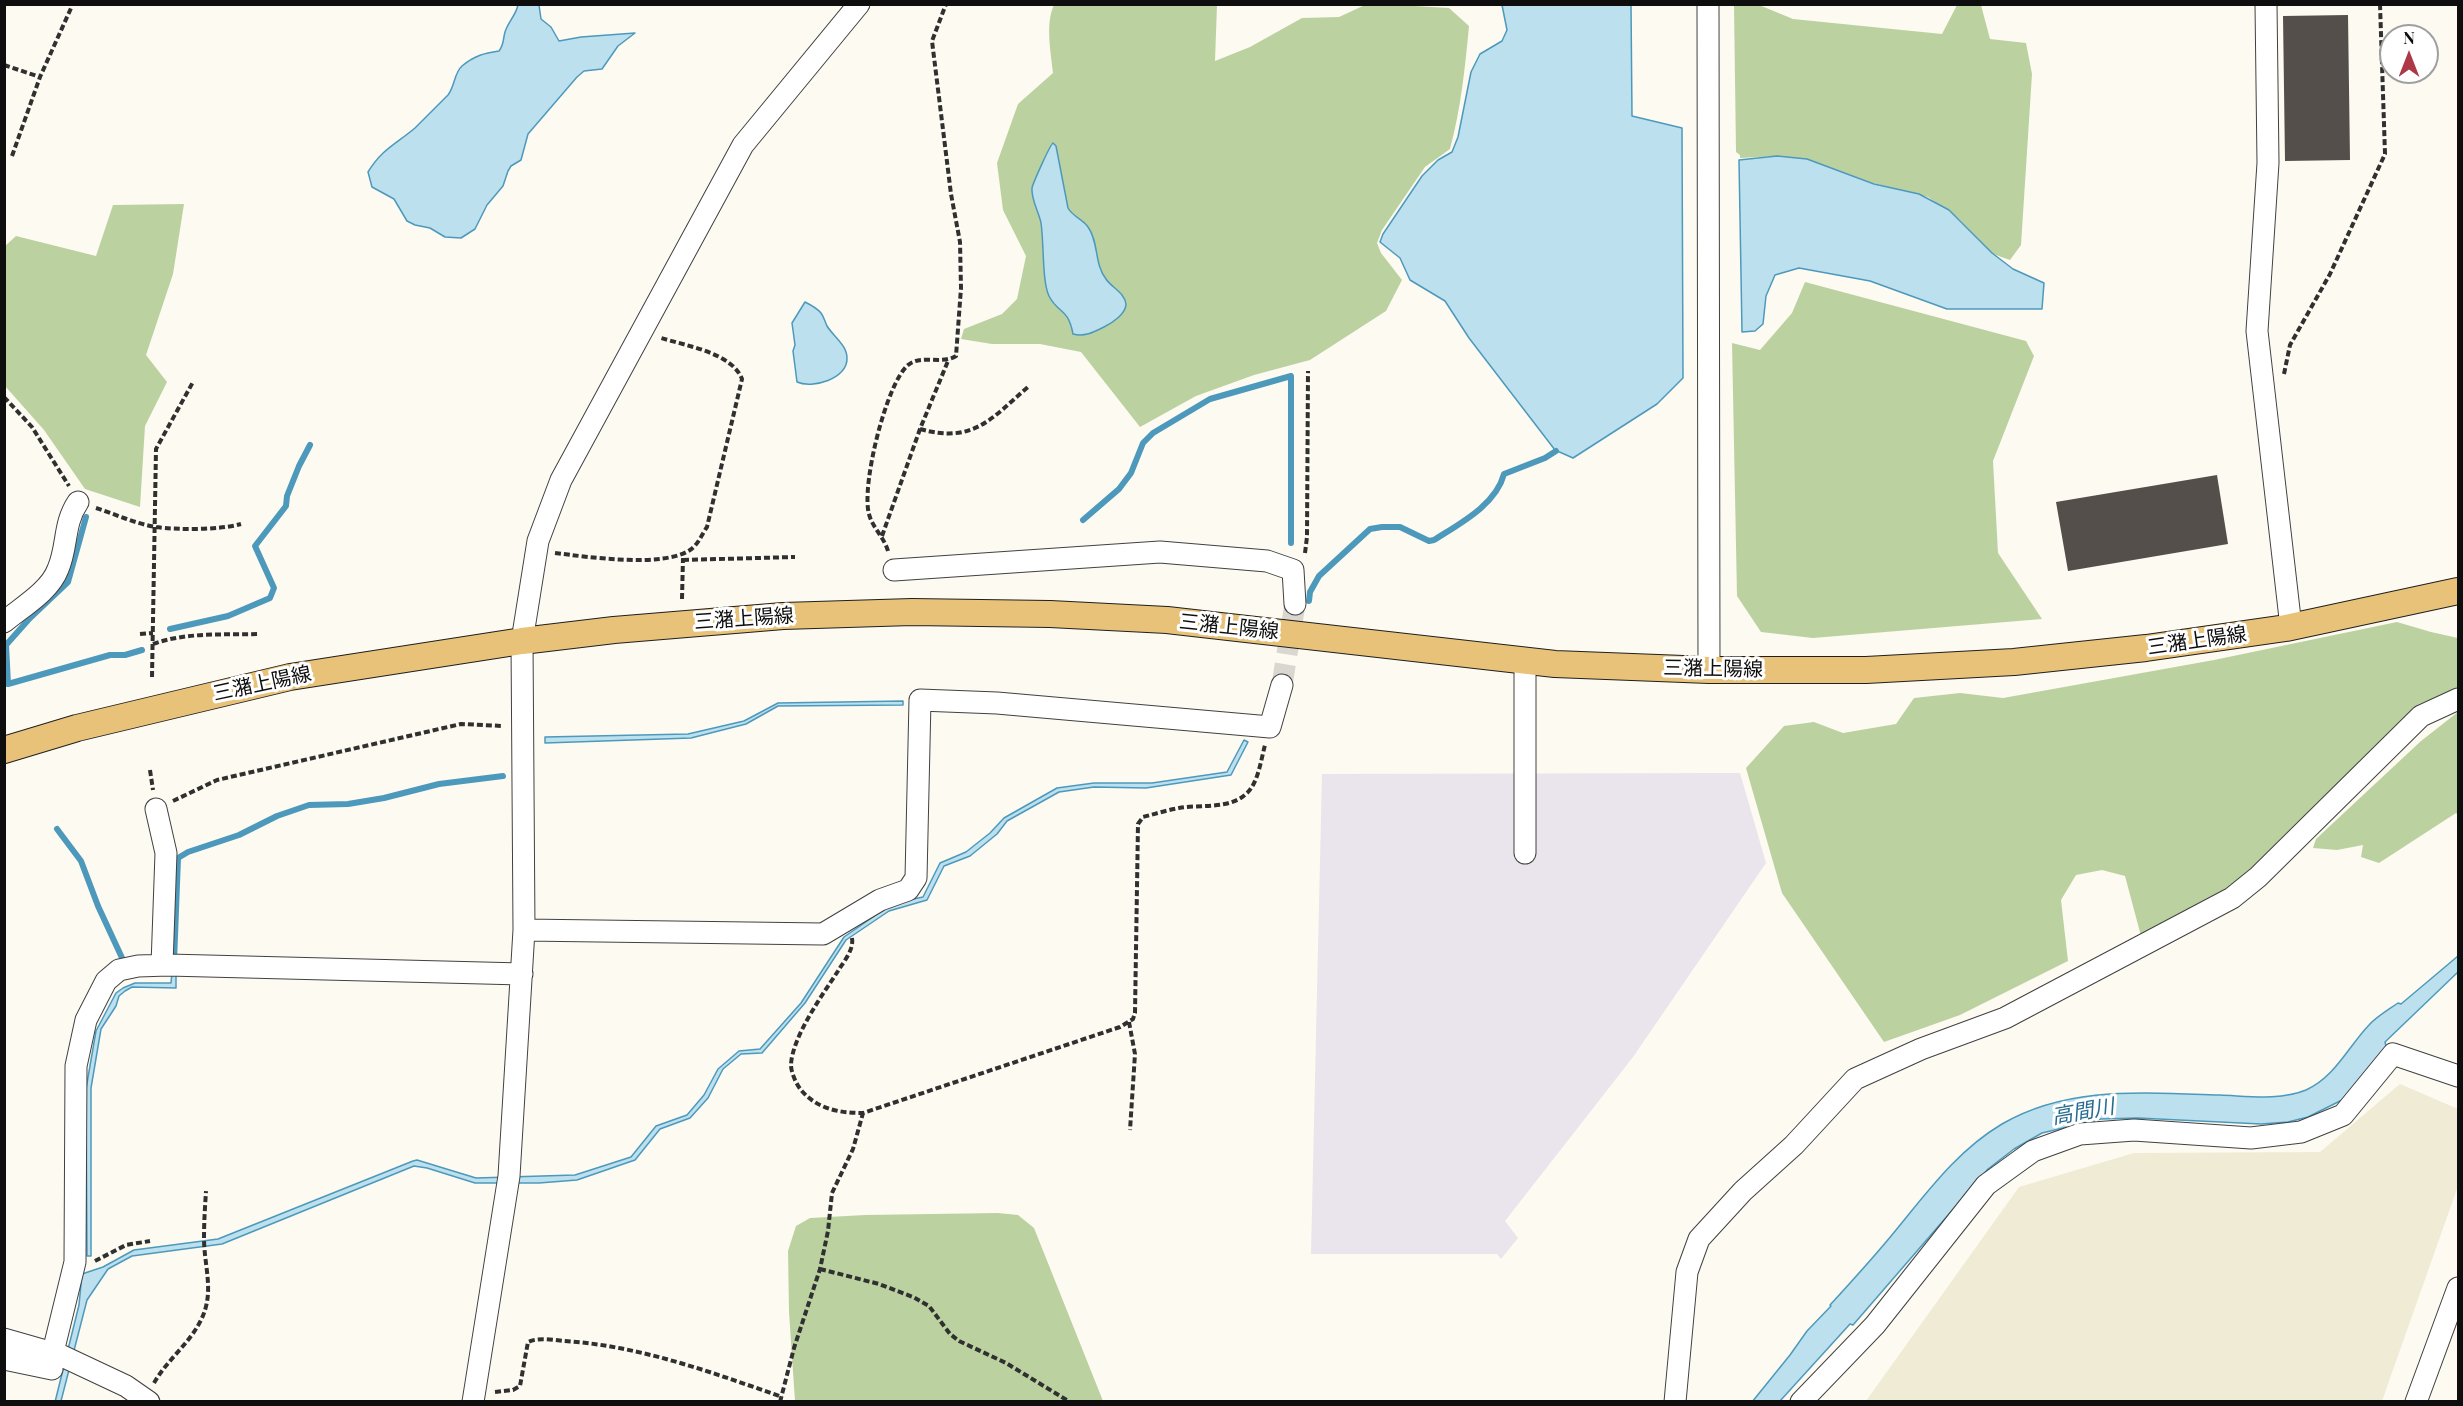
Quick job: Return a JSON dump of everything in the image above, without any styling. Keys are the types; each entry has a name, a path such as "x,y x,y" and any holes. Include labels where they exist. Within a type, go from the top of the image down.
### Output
{"main road":[{"name":"三潴上陽線","path":"4,750 88,725 290,676 522,641 614,630 783,616 912,612 1038,613 1167,620 1555,664 1709,670 1866,670 2014,662 2146,648 2290,627 2458,591"}],"street":[{"path":"474,1398 508,1180 524,930 522,641 538,541 561,480 743,145 859,4"},
{"path":"1708,4 1709,670"},
{"path":"2266,4 2268,163 2258,330 2290,627"},
{"path":"4,622 48,585 58,570 70,514 78,502"},
{"path":"894,570 1035,558 1160,552 1267,561 1293,570 1296,604"},
{"path":"1525,660 1525,853"},
{"path":"524,930 823,934 880,900 908,890 916,878 921,699 997,703 1270,727 1282,686"},
{"path":"1675,1401 1688,1272 1699,1239 1743,1191 1794,1145 1855,1079 1921,1049 2005,1018 2232,898 2258,878 2421,716 2458,699"},
{"path":"156,809 166,853 170,966"},
{"path":"4,1359 52,1369 62,1356 75,1262 76,1066 86,1020 106,981 119,970 138,966 170,966 522,974"},
{"path":"1802,1401 1875,1325 1986,1185 2033,1151 2080,1134 2134,1130 2251,1138 2301,1132 2343,1115 2393,1054 2458,1076"},
{"path":"2416,1401 2458,1288"},
{"path":"4,1339 62,1356 126,1386 149,1401"}],"path":[{"path":"946,4 932,41 951,194 960,242 961,288 956,356 948,361 924,360 909,364 894,384 877,437 868,495 868,513 882,537 920,429 948,361"},
{"path":"2264,401 2283,376 2290,345 2330,274 2385,154 2380,4"},
{"path":"12,156 40,76 72,6"},
{"path":"4,65 40,76"},
{"path":"642,331 719,357 738,368 742,380 707,527 693,548 683,557 682,599"},
{"path":"1293,570 1304,557 1307,537 1308,371"},
{"path":"152,677 156,449 194,382"},
{"path":"920,429 940,435 962,434 989,421 1028,387"},
{"path":"4,397 32,427 78,502 155,527 214,528 241,524"},
{"path":"536,551 598,558 795,557"},
{"path":"140,634 153,633"},
{"path":"153,644 177,637 259,634"},
{"path":"156,809 217,780 462,724 524,727"},
{"path":"854,942 813,1008 795,1048 790,1066 797,1085 808,1098 825,1108 843,1113 863,1113 1120,1027 1133,1019 1135,1013 1138,824 1143,817 1176,808 1220,805 1236,801 1248,793 1258,772 1270,727"},
{"path":"1129,1022 1135,1054 1130,1130"},
{"path":"474,1398 513,1390 520,1386 526,1346 528,1342 534,1340 592,1343 667,1358 781,1399 794,1348 820,1269 828,1231 832,1193 854,1149 863,1113"},
{"path":"149,1401 160,1371 201,1321 208,1302 210,1286 204,1238 206,1191"},
{"path":"75,1262 96,1260 126,1245 150,1241"},
{"path":"820,1269 879,1284 913,1297 928,1306 950,1334 959,1341 1006,1363 1070,1401"}],"shaded area":[{"path":"1740,773 1766,863 1633,1057 1505,1221 1518,1238 1501,1259 1497,1254 1311,1254 1322,774"},
{"path":"2400,1084 2458,1109 2458,1186 2382,1401 1866,1401 2019,1187 2134,1153 2320,1152"}],"green space":[{"path":"1054,5 1217,5 1215,61 1250,47 1302,18 1339,17 1365,5 1449,8 1469,26 1460,103 1450,149 1425,167 1382,230 1377,243 1381,253 1402,280 1386,311 1310,360 1254,375 1196,396 1140,427 1081,352 1040,344 992,344 961,339 964,329 1002,314 1017,299 1026,256 1003,210 997,163 1018,104 1053,73 1049,29"},
{"path":"1759,5 1793,19 1942,34 1957,5 1981,5 1990,39 2026,43 2032,74 2021,245 2010,260 1993,254 1959,219 1928,197 1873,183 1813,161 1779,156 1740,158 1736,152 1734,6"},
{"path":"184,204 173,274 146,355 167,382 145,426 140,507 85,489 44,430 5,386 5,246 16,236 96,256 113,205"},
{"path":"1805,282 2026,341 2034,356 1993,461 1998,553 2042,619 1813,638 1761,632 1737,596 1732,343 1760,350 1792,313"},
{"path":"2397,622 2458,638 2458,689 2419,704 2237,884 2141,936 2125,876 2102,870 2076,875 2061,900 2068,961 1960,1015 1884,1042 1782,893 1746,768 1784,726 1814,722 1843,733 1896,724 1914,698 1960,693 2003,698 2214,660"},
{"path":"2458,712 2458,815 2456,813 2379,863 2361,857 2363,845 2337,850 2313,848 2316,839 2421,741"},
{"path":"998,1213 1018,1215 1034,1228 1103,1401 795,1401 789,1312 788,1251 796,1226 810,1218"}],"water":[{"path":"518,5 539,5 541,19 551,27 559,41 635,33 618,46 602,69 584,71 577,77 528,134 521,160 511,166 503,186 487,205 475,229 461,238 445,237 430,228 407,221 394,199 372,187 368,172 384,152 415,128 448,95 457,72 462,66 479,56 499,51 506,28"},
{"path":"1502,5 1631,5 1632,116 1682,128 1683,378 1657,404 1573,458 1555,450 1469,338 1445,301 1410,280 1400,258 1380,242 1422,176 1438,160 1452,152 1458,137 1471,72 1480,54 1502,41 1507,30"},
{"path":"1053,143 1056,146 1068,208 1088,227 1094,239 1102,273 1108,282 1121,293 1126,304 1124,311 1114,321 1097,331 1085,334 1073,334 1066,315 1052,302 1045,281 1041,223 1032,188"},
{"path":"1777,156 1807,159 1874,184 1919,194 1949,210 1992,253 2013,269 2044,283 2042,309 1947,309 1870,281 1799,268 1775,275 1766,296 1763,324 1755,331 1742,332 1739,160"},
{"path":"805,302 821,313 827,326 845,349 847,358 842,372 820,383 797,382 792,323"},
{"path":"903,701 903,705 778,706 746,724 691,738 545,743 545,737 688,734 744,721 778,703"},
{"path":"1244,740 1248,742 1231,775 1146,788 1094,787 1059,792 1007,821 997,834 970,856 944,866 927,900 889,911 846,940 805,1003 762,1053 741,1054 723,1069 708,1098 690,1118 660,1129 635,1160 577,1180 539,1183 475,1183 414,1166 222,1244 132,1256 108,1269 87,1300 61,1401 55,1402 79,1305 82,1274 103,1267 134,1250 218,1239 417,1160 476,1178 575,1175 631,1157 656,1126 687,1115 704,1095 718,1069 739,1051 760,1049 801,1003 844,937 886,908 923,897 940,863 966,852 990,833 1004,818 1057,788 1094,783 1152,783 1227,772"},
{"name":"高間川","path":"2458,956 2458,972 2385,1042 2387,1050 2350,1096 2308,1117 2288,1122 2261,1124 2138,1118 2101,1119 2042,1133 2014,1149 1988,1169 1853,1325 1850,1324 1780,1401 1752,1402 1807,1331 1831,1306 1944,1172 1986,1134 2028,1111 2081,1097 2136,1093 2274,1097 2306,1090 2333,1070 2375,1019 2398,1003 2401,1004"},
{"path":"176,961 176,988 132,987 119,996 116,1006 101,1029 91,1088 91,1256 87,1256 86,1089 96,1031 116,993 135,983 171,983 173,962"}],"building":[{"path":"2348,15 2350,160 2285,161 2283,16"},
{"path":"2217,475 2228,544 2068,571 2056,502"}],"waterway":[{"path":"1083,520 1119,489 1131,473 1143,443 1153,433 1210,399 1291,376 1291,543"},
{"path":"170,629 228,616 270,598 274,588 255,546 286,506 287,496 310,445"},
{"path":"1309,601 1310,592 1319,576 1370,529 1400,527 1429,541 1434,540 1485,504 1500,485 1504,474 1545,458 1556,451"},
{"path":"86,517 68,582 30,618 6,645 8,684 110,655 125,655 142,650"},
{"path":"174,962 178,858 188,852 239,835 277,816 309,805 348,804 384,798 439,784 503,776"},
{"path":"57,829 81,861 98,906 123,960"}],"tunnel":[{"path":"1282,685 1295,604"}]}
